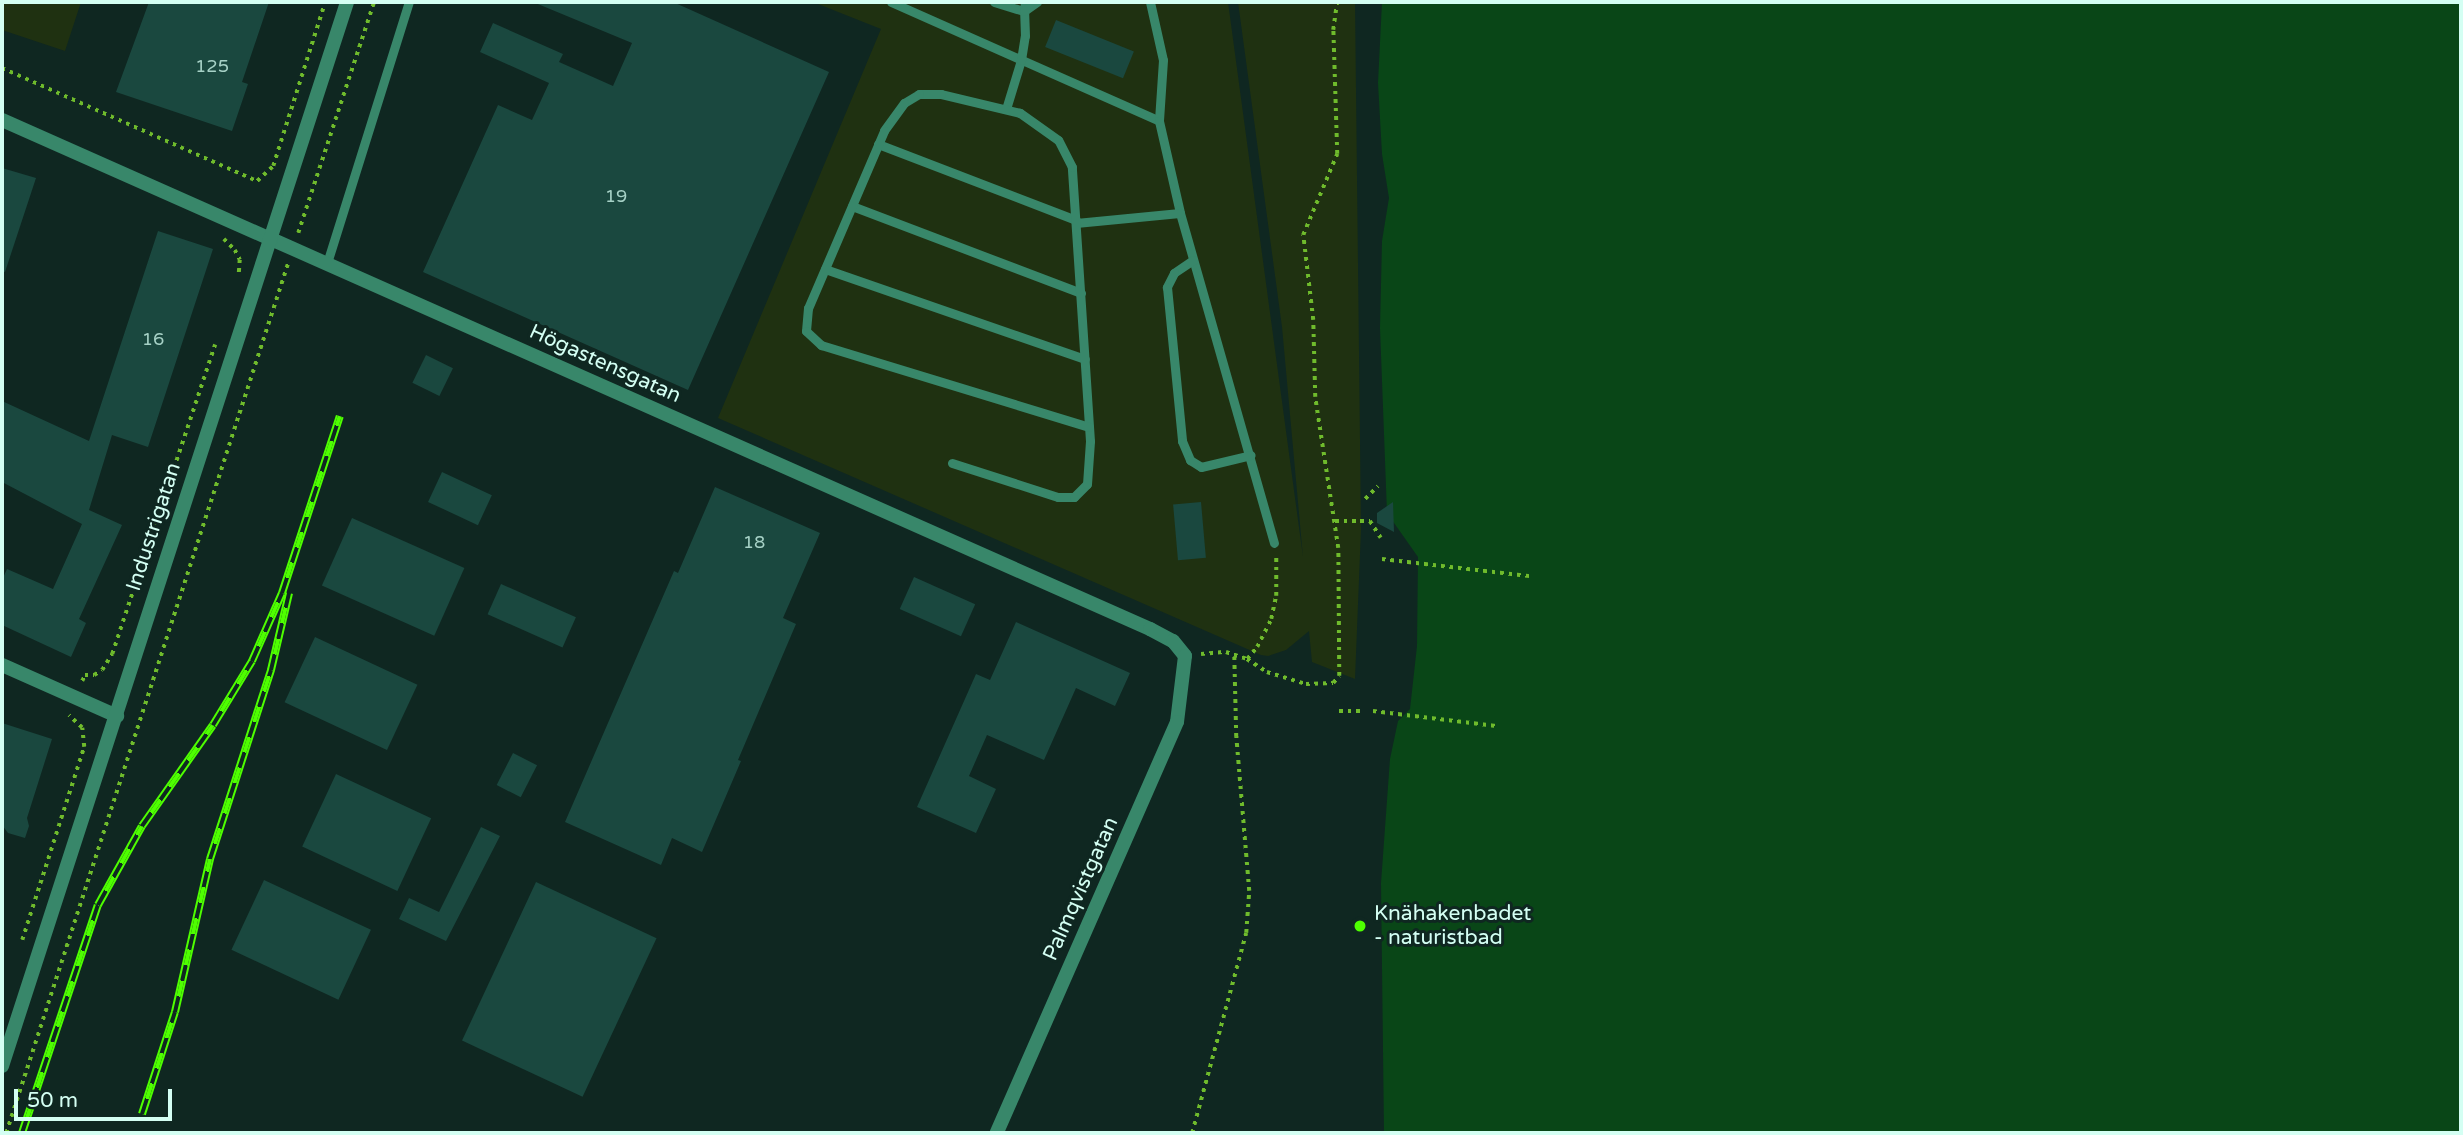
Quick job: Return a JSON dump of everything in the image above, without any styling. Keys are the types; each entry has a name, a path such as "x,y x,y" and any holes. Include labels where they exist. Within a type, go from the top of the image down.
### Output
{"street":[{"name":"Industrigatan","path":"2,1066 348,2"},
{"name":"Högastensgatan","path":"2,120 1150,629 1173,641 1185,656"},
{"name":"Palmqvistgatan","path":"998,1133 1177,722 1185,656"},
{"path":"2,665 117,716"}],"lane":[{"path":"327,263 409,2"},
{"path":"891,2 1159,121"},
{"path":"994,2 1024,6 1037,2"},
{"path":"1150,2 1163,60 1159,121 1180,213 1274,543"},
{"path":"1006,109 1021,60 1025,36 1024,6"},
{"path":"952,463 1058,497 1074,496 1087,484 1089,427 1072,167 1064,149 1050,132 1020,113 941,94 919,94 897,110 878,144 805,319 806,331 816,342 1089,427"},
{"path":"878,144 1076,221 1180,213"},
{"path":"852,206 1081,293"},
{"path":"1193,260 1174,273 1167,287 1182,441 1190,460 1201,467 1251,455"},
{"path":"825,269 1085,359"}],"path":[{"path":"2,68 257,181 273,166 326,2"},
{"path":"6,1133 373,2"},
{"path":"1185,656 1226,652 1247,659 1267,672 1306,684 1333,683 1339,676 1335,521 1315,397 1313,320 1303,236 1338,154 1333,30 1337,2"},
{"path":"223,238 231,244 240,260 235,285"},
{"path":"18,952 84,747 82,729 66,714 85,675 102,670 113,654 218,338"},
{"path":"1365,499 1378,486"},
{"path":"1335,521 1370,521 1381,538"},
{"path":"1247,659 1267,627 1276,596 1274,543"},
{"path":"1382,559 1530,576"},
{"path":"1192,1133 1246,933 1249,891 1236,737 1234,654"},
{"path":"1339,711 1362,712"},
{"path":"1373,711 1496,726"}],"shaded area":[{"path":"2,2 81,2 65,51 2,30"},
{"path":"813,2 1228,2 1303,557 1282,327 1238,2 1355,2 1361,529 1355,679 1312,662 1309,631 1286,650 1268,656 1261,655 718,418 881,29"},
{"path":"1382,2 2461,2 2461,1133 1384,1133 1381,883 1390,759 1398,721 1410,709 1417,646 1418,557 1387,513 1380,328 1382,241 1389,198 1382,154 1378,83"}],"building":[{"path":"149,2 269,2 242,82 248,84 232,131 116,92"},
{"path":"533,2 673,2 829,72 688,390 423,272 498,105 532,120 549,83 480,52 493,23 563,54 559,62 613,86 632,43"},
{"path":"1056,20 1134,51 1123,78 1045,47"},
{"path":"2,168 36,178 5,272 2,271"},
{"path":"158,231 213,249 148,447 112,435 89,510 122,525 79,619 86,623 71,657 2,625 2,580 7,569 53,589 82,524 2,482 2,401 89,441"},
{"path":"426,355 453,368 439,396 412,383"},
{"path":"442,472 492,495 478,525 428,502"},
{"path":"715,487 820,533 783,618 796,624 702,852 672,838 661,865 565,822 674,571 678,573"},
{"path":"1201,502 1206,558 1178,560 1173,504"},
{"path":"1393,502 1394,532 1377,523 1377,513"},
{"path":"352,518 464,568 434,636 322,586"},
{"path":"914,577 975,604 961,636 900,609"},
{"path":"501,584 576,617 562,647 488,614"},
{"path":"1016,622 1130,673 1115,706 1076,688 1044,760 987,735 969,776 996,789 976,833 917,807 976,674 990,680"},
{"path":"315,637 417,685 387,750 285,702"},
{"path":"2,723 52,739 27,818 29,826 25,838 8,833 2,825"},
{"path":"513,753 537,765 521,797 497,785"},
{"path":"336,774 431,818 397,891 302,847"},
{"path":"481,827 500,836 446,941 399,919 409,898 439,912"},
{"path":"264,880 371,930 338,1000 231,950"},
{"path":"536,882 657,938 583,1097 462,1041"}],"railway":[{"path":"22,1133 98,905 142,826 213,725 252,661 282,593 340,416"},
{"path":"142,1114 175,1012 210,859 271,670 289,593"}],"place":[{"name":"Knähakenbadet - naturistbad","path":"1360,926"}]}
